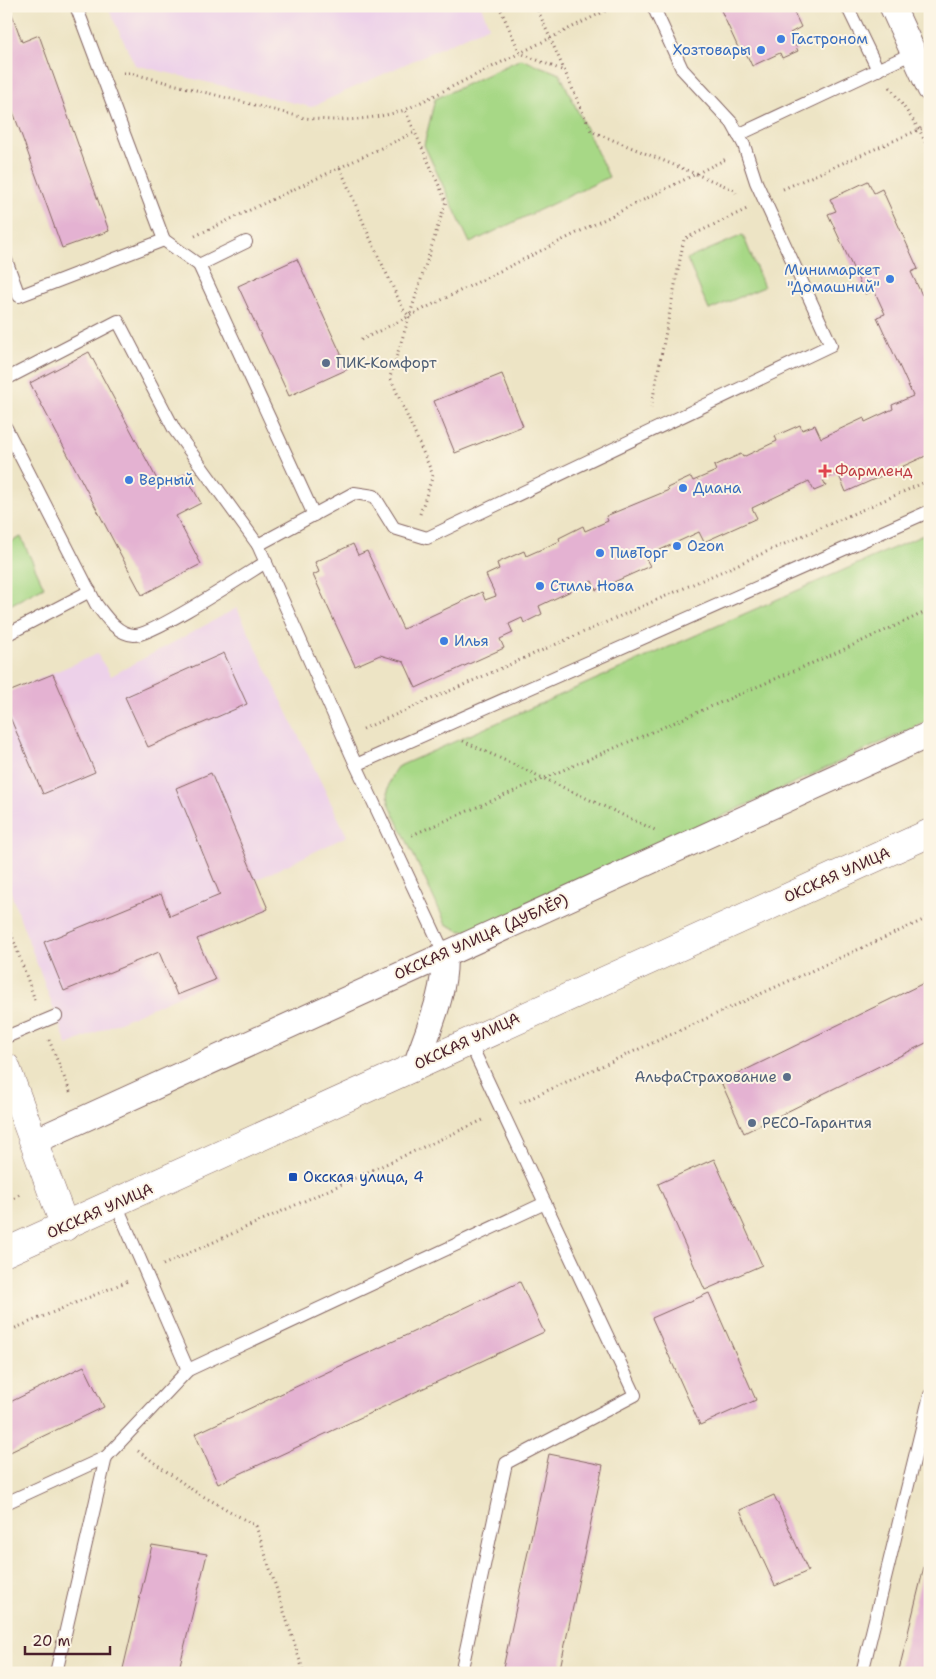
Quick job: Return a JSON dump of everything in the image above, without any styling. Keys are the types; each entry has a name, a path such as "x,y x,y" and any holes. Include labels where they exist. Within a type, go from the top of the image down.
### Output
{"main road":[{"name":"ОКСКАЯ УЛИЦА","path":"6,1252 116,1204 416,1065 930,833"},
{"path":"6,1067 65,1227"}],"street":[{"path":"892,6 930,89"},
{"name":"ОКСКАЯ УЛИЦА (ДУБЛЁР)","path":"34,1142 444,953 930,734"},
{"path":"416,1065 442,985 446,967 444,953"}],"lane":[{"path":"76,6 169,243 199,265 314,515"},
{"path":"258,545 354,493 374,496 394,528 427,538 831,345 764,200 741,140 732,123 682,69 653,6"},
{"path":"847,6 878,70"},
{"path":"741,140 913,54"},
{"path":"199,265 246,242"},
{"path":"6,260 19,296 169,243"},
{"path":"6,379 118,321 174,429 258,545 356,765 444,953"},
{"path":"6,428 96,604 112,625 123,632 140,634 157,627 266,562"},
{"path":"356,765 930,511"},
{"path":"6,635 90,591"},
{"path":"6,1037 56,1016"},
{"path":"461,1673 506,1464 635,1395 469,1041"},
{"path":"6,1503 106,1457 188,1370 545,1203"},
{"path":"116,1204 188,1370"},
{"path":"862,1673 930,1395"},
{"path":"56,1673 106,1457"}],"path":[{"path":"499,6 520,53 564,70"},
{"path":"536,6 591,131 734,190 738,197"},
{"path":"103,75 130,73 305,118 331,121 385,116 405,110 615,6"},
{"path":"878,70 919,129 930,152"},
{"path":"405,110 446,201 390,377 434,475 413,534"},
{"path":"646,433 684,239 764,200 930,125"},
{"path":"169,243 340,168 415,132"},
{"path":"361,340 734,154 741,140"},
{"path":"340,168 403,309 409,316"},
{"path":"741,204 744,211"},
{"path":"344,737 930,480"},
{"path":"393,843 930,610"},
{"path":"437,729 686,844"},
{"path":"6,1332 146,1273 930,917"},
{"path":"6,1204 22,1193"},
{"path":"122,1439 194,1490 256,1526 304,1673"}],"shaded area":[{"path":"107,6 481,6 489,26 311,107 135,65"},
{"path":"237,608 347,836 256,880 268,909 198,939 215,980 67,1045 6,880 6,693 97,654 111,676"}],"green space":[{"path":"521,59 560,74 609,177 470,243 424,145 435,99"},
{"path":"743,235 764,287 709,310 687,259"},
{"path":"930,532 930,720 476,930 460,931 446,924 389,803 389,784 397,767"},
{"path":"21,537 44,587 6,607 6,544"}],"building":[{"path":"719,6 791,6 801,27 790,33 798,51 782,58 780,53 752,66 746,53 741,54"},
{"path":"12,14 22,42 39,35 109,231 62,248 6,92 6,16"},
{"path":"868,181 874,193 882,189 918,269 911,272 922,295 930,292 930,454 846,492 838,473 823,480 826,486 814,491 809,481 752,508 757,518 704,542 699,532 645,557 650,566 596,590 592,581 539,606 542,614 524,623 522,618 509,624 513,633 500,639 504,648 416,688 404,662 380,655 355,666 313,575 319,572 315,562 353,544 358,555 367,551 403,629 482,592 485,600 496,596 486,575 499,569 497,563 524,551 526,556 560,541 559,538 583,526 585,531 608,521 606,516 669,490 667,488 691,477 693,481 716,471 714,466 741,454 743,457 777,441 775,436 800,425 802,430 815,425 821,438 864,418 865,422 893,409 892,405 913,396 877,317 885,314 874,290 865,294 828,214 836,211 830,199"},
{"path":"297,259 348,369 289,396 238,286"},
{"path":"89,352 161,487 185,474 201,503 176,516 201,564 142,595 30,383"},
{"path":"502,374 523,426 455,453 434,401"},
{"path":"224,653 247,704 148,747 125,697"},
{"path":"53,674 95,772 43,794 6,708 6,693"},
{"path":"211,773 268,909 197,939 215,980 177,995 159,952 64,991 44,942 161,894 170,916 220,895 176,788"},
{"path":"930,980 930,1041 744,1133 721,1082"},
{"path":"714,1159 762,1265 705,1290 658,1184"},
{"path":"520,1282 544,1332 218,1484 195,1434"},
{"path":"709,1293 756,1400 700,1425 652,1318"},
{"path":"84,1366 104,1407 6,1454 6,1404"},
{"path":"549,1454 603,1465 559,1673 502,1673"},
{"path":"774,1495 808,1571 775,1586 740,1510"},
{"path":"930,1542 930,1673 909,1673 899,1670"},
{"path":"152,1545 207,1554 178,1673 122,1673"}],"place":[{"name":"Гастроном","path":"781,39"},
{"name":"Хозтовары","path":"761,50"},
{"name":"Минимаркет \"Домашний\"","path":"890,279"},
{"name":"ПИК-Комфорт","path":"326,363"},
{"name":"Фармленд","path":"825,471"},
{"name":"Верный","path":"129,480"},
{"name":"Диана","path":"683,488"},
{"name":"Ozon","path":"677,546"},
{"name":"ПивТорг","path":"600,553"},
{"name":"Стиль Нова","path":"540,586"},
{"name":"Илья","path":"444,641"},
{"name":"АльфаСтрахование","path":"787,1077"},
{"name":"РЕСО-Гарантия","path":"752,1123"},
{"name":"Окская улица, 4","path":"293,1177"}]}
